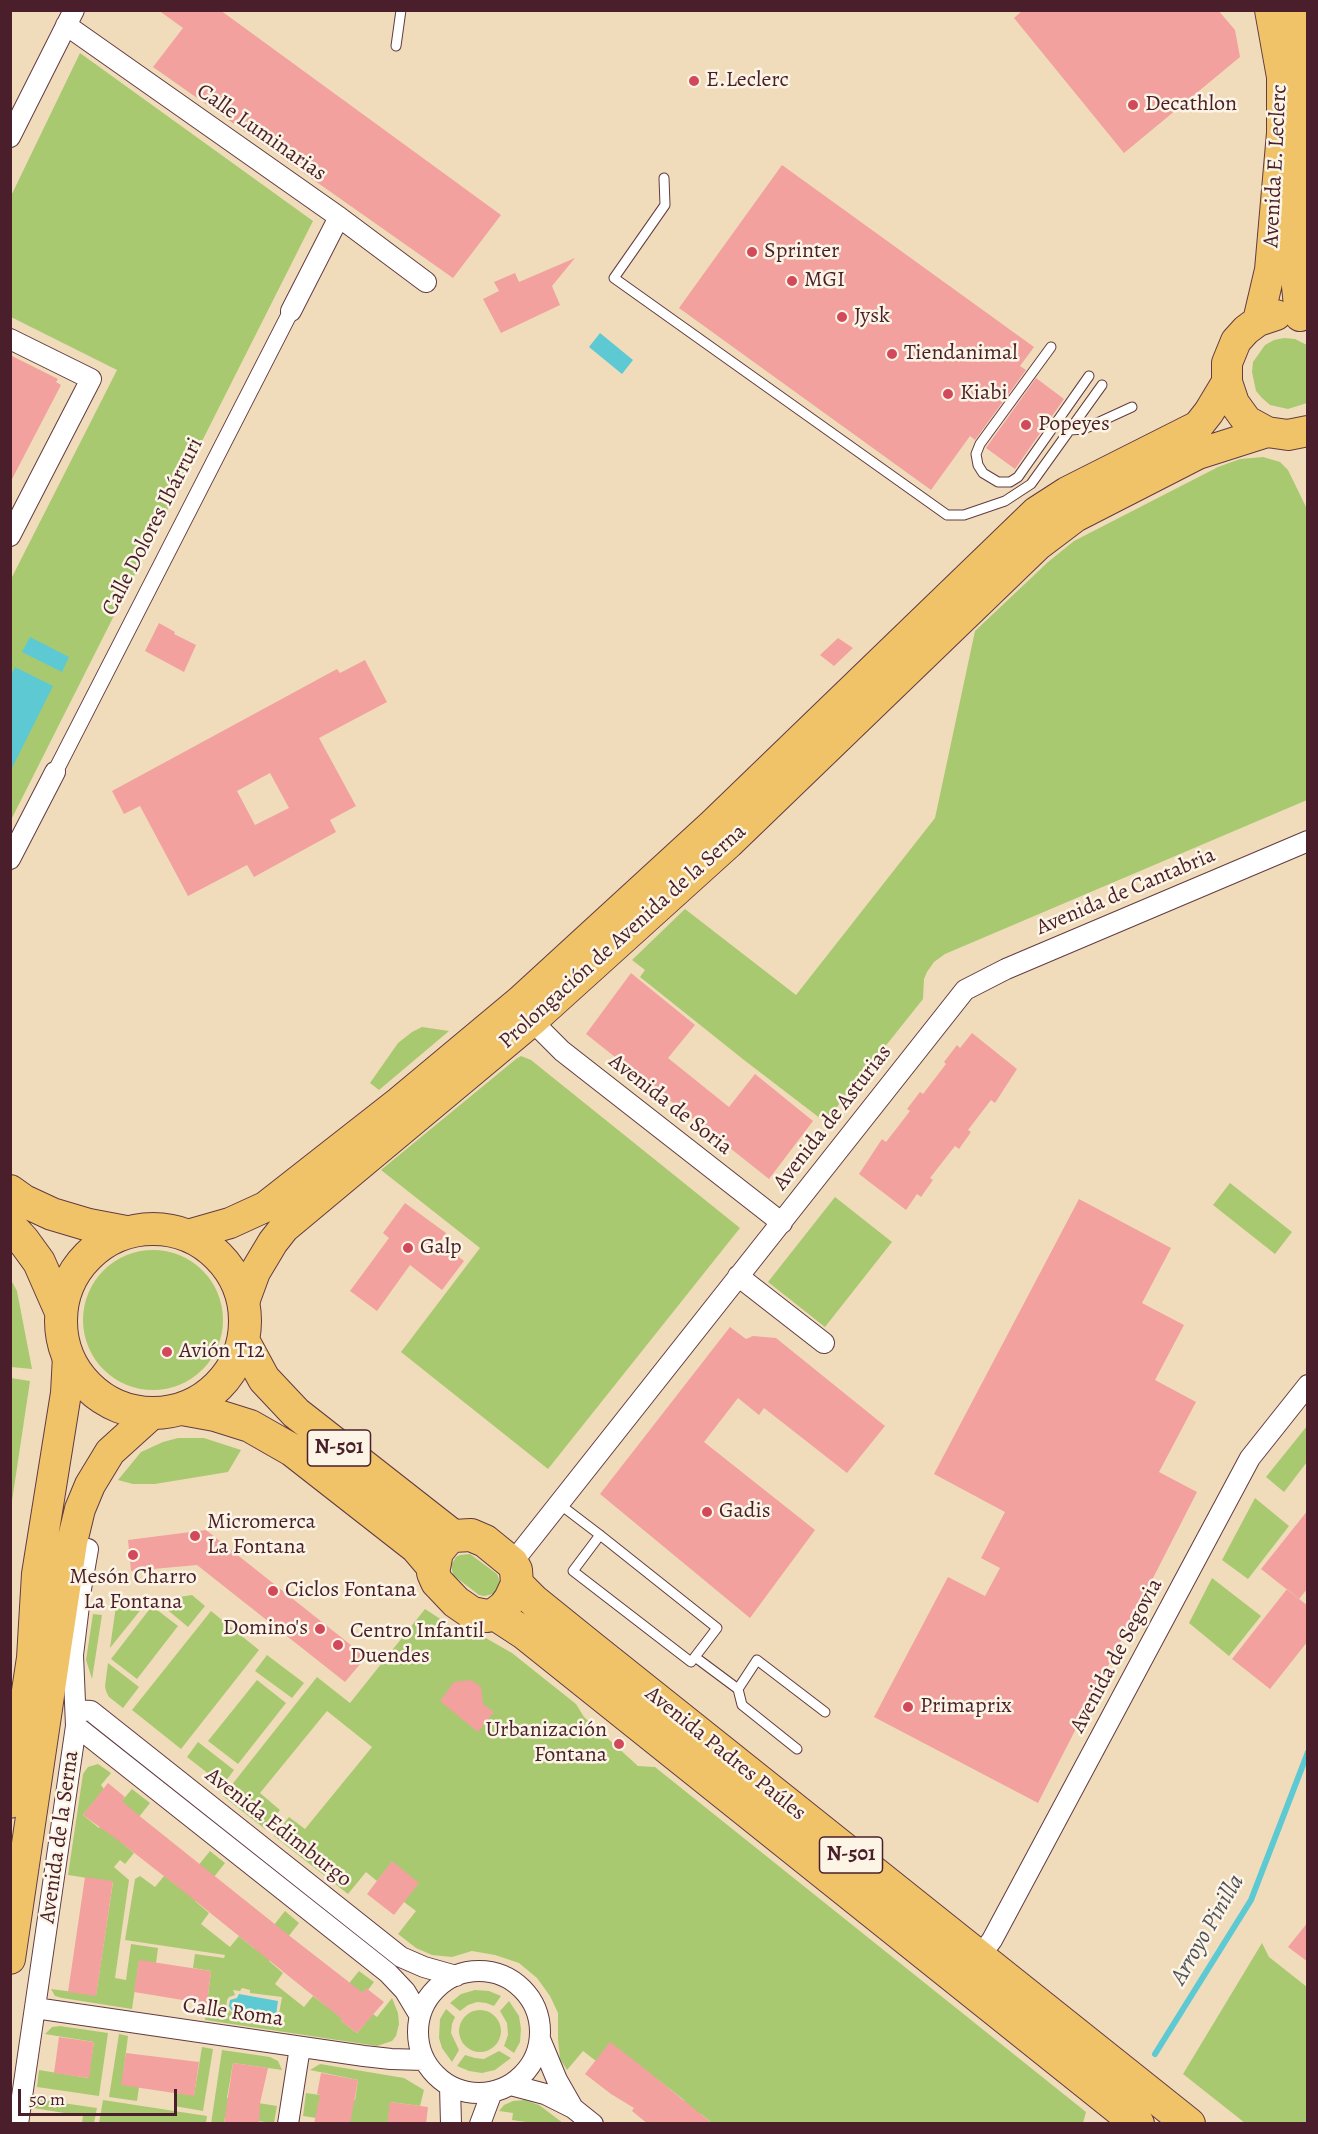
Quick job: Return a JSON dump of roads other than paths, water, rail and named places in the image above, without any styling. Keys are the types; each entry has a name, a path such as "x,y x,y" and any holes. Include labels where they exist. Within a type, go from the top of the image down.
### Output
{"highway":[{"name":"N-501","path":"10,1191 24,1201 52,1214 89,1226 126,1232"},
{"name":"N-501","path":"10,1226 39,1262 61,1312"},
{"name":"N-501","path":"157,1228 188,1236 214,1251 233,1274 244,1302 246,1322 244,1342 238,1360 228,1376 200,1402 182,1409 152,1414 125,1410 101,1398 81,1380 68,1356 62,1335 61,1312 64,1294 81,1262 109,1239 126,1232 157,1228"},
{"name":"N-501","path":"244,1342 264,1379 296,1413 453,1536 479,1537 514,1573"},
{"name":"N-501","path":"182,1409 215,1415 240,1423 260,1431 292,1450 416,1547 433,1567 437,1582 456,1602 477,1615 495,1614"},
{"path":"433,1567 437,1552 453,1536"},
{"path":"495,1614 510,1599 514,1573"},
{"name":"Avenida Padres Paúles","path":"514,1573 534,1601 1189,2124"},
{"name":"Avenida Padres Paúles","path":"495,1614 524,1633 1138,2124"}],"main road":[{"name":"Avenida E. Leclerc","path":"1258,321 1270,270 1282,133 1282,77 1270,10"},
{"name":"Avenida E. Leclerc","path":"1295,10 1304,65 1306,129 1297,286 1304,317"},
{"path":"1304,317 1278,315 1258,321 1246,330 1236,341 1227,363 1227,382 1233,403 1248,421 1267,432 1288,435 1308,432"},
{"path":"1000,563 1036,512 1067,492 1198,426 1227,382"},
{"path":"1000,563 1038,545 1075,518 1198,454 1267,432"},
{"name":"Prolongación de Avenida de la Serna","path":"244,1302 255,1272 273,1242 285,1228 532,1021 729,843 1000,563"},
{"name":"Prolongación de Avenida de la Serna","path":"188,1236 236,1221 265,1208 512,1008 1000,563"},
{"path":"10,1803 32,1658 37,1574 66,1393 68,1356"},
{"name":"Avenida de la Serna","path":"10,1959 72,1542 80,1509 90,1485 110,1452 152,1414"}],"street":[{"path":"10,136 70,18"},
{"name":"Calle Luminarias","path":"70,18 426,282"},
{"name":"Calle Dolores Ibárruri","path":"12,852 339,217"},
{"path":"10,339 91,379 10,536"},
{"name":"Avenida de Cantabria","path":"965,990 1006,969 1308,841"},
{"name":"Avenida de Asturias","path":"514,1573 558,1503 965,990"},
{"name":"Avenida de Soria","path":"532,1021 562,1051 782,1223"},
{"path":"738,1276 824,1343"},
{"name":"Avenida de Segovia","path":"979,1958 992,1940 1250,1458 1308,1385"},
{"name":"Avenida de la Serna","path":"18,2124 76,1718 73,1655 88,1549"},
{"path":"10,1701 34,1609"},
{"name":"Avenida Edimburgo","path":"420,2016 405,1991 388,1973 76,1718 91,1711 401,1957 424,1967 456,1976"},
{"path":"540,2039 531,2066 511,2085 492,2092 470,2093 450,2086 435,2074 424,2060 418,2038 420,2016 433,1992 456,1976 478,1971 501,1975 520,1987 533,2002 539,2020 540,2039 557,2080 573,2108"},
{"name":"Calle Roma","path":"35,2008 300,2047 391,2059 424,2060"},
{"path":"288,2124 300,2047"},
{"path":"511,2085 545,2094 573,2108 593,2124"},
{"path":"450,2086 451,2124"},
{"path":"480,2124 492,2092"}],"lane":[{"path":"396,46 401,10"},
{"path":"664,178 665,205 614,278 947,515 964,515 1005,501 1031,484 1102,385"},
{"path":"1050,348 980,444 976,454 978,465 983,473 998,482 1010,482 1018,477 1089,376"},
{"path":"1070,430 1084,429 1132,407"},
{"path":"558,1503 600,1535 717,1628 691,1662 573,1571 600,1535"},
{"path":"695,1657 738,1689 742,1705 797,1749"},
{"path":"738,1689 758,1660 825,1712"}],"water":[{"path":"600,333 633,360 622,374 589,347"},
{"path":"30,637 69,657 62,672 22,652"},
{"path":"15,667 53,686 12,768 10,677"},
{"path":"239,1994 278,2001 275,2022 237,2016 229,2006 230,2000 237,1998"}],"waterway":[{"name":"Arroyo Pinilla","path":"1155,2054 1251,1900 1308,1752"}],"place":[{"name":"E.Leclerc","path":"694,81"},
{"name":"Decathlon","path":"1133,105"},
{"name":"Sprinter","path":"752,252"},
{"name":"MGI","path":"792,281"},
{"name":"Jysk","path":"842,317"},
{"name":"Tiendanimal","path":"892,354"},
{"name":"Kiabi","path":"948,394"},
{"name":"Popeyes","path":"1026,425"},
{"name":"Galp","path":"408,1248"},
{"name":"Avión T12","path":"167,1352"},
{"name":"Gadis","path":"707,1512"},
{"name":"Micromerca La Fontana","path":"195,1536"},
{"name":"Mesón Charro La Fontana","path":"133,1555"},
{"name":"Ciclos Fontana","path":"273,1591"},
{"name":"Domino's","path":"320,1629"},
{"name":"Centro Infantil Duendes","path":"338,1645"},
{"name":"Primaprix","path":"908,1707"},
{"name":"Urbanización Fontana","path":"619,1744"}]}
